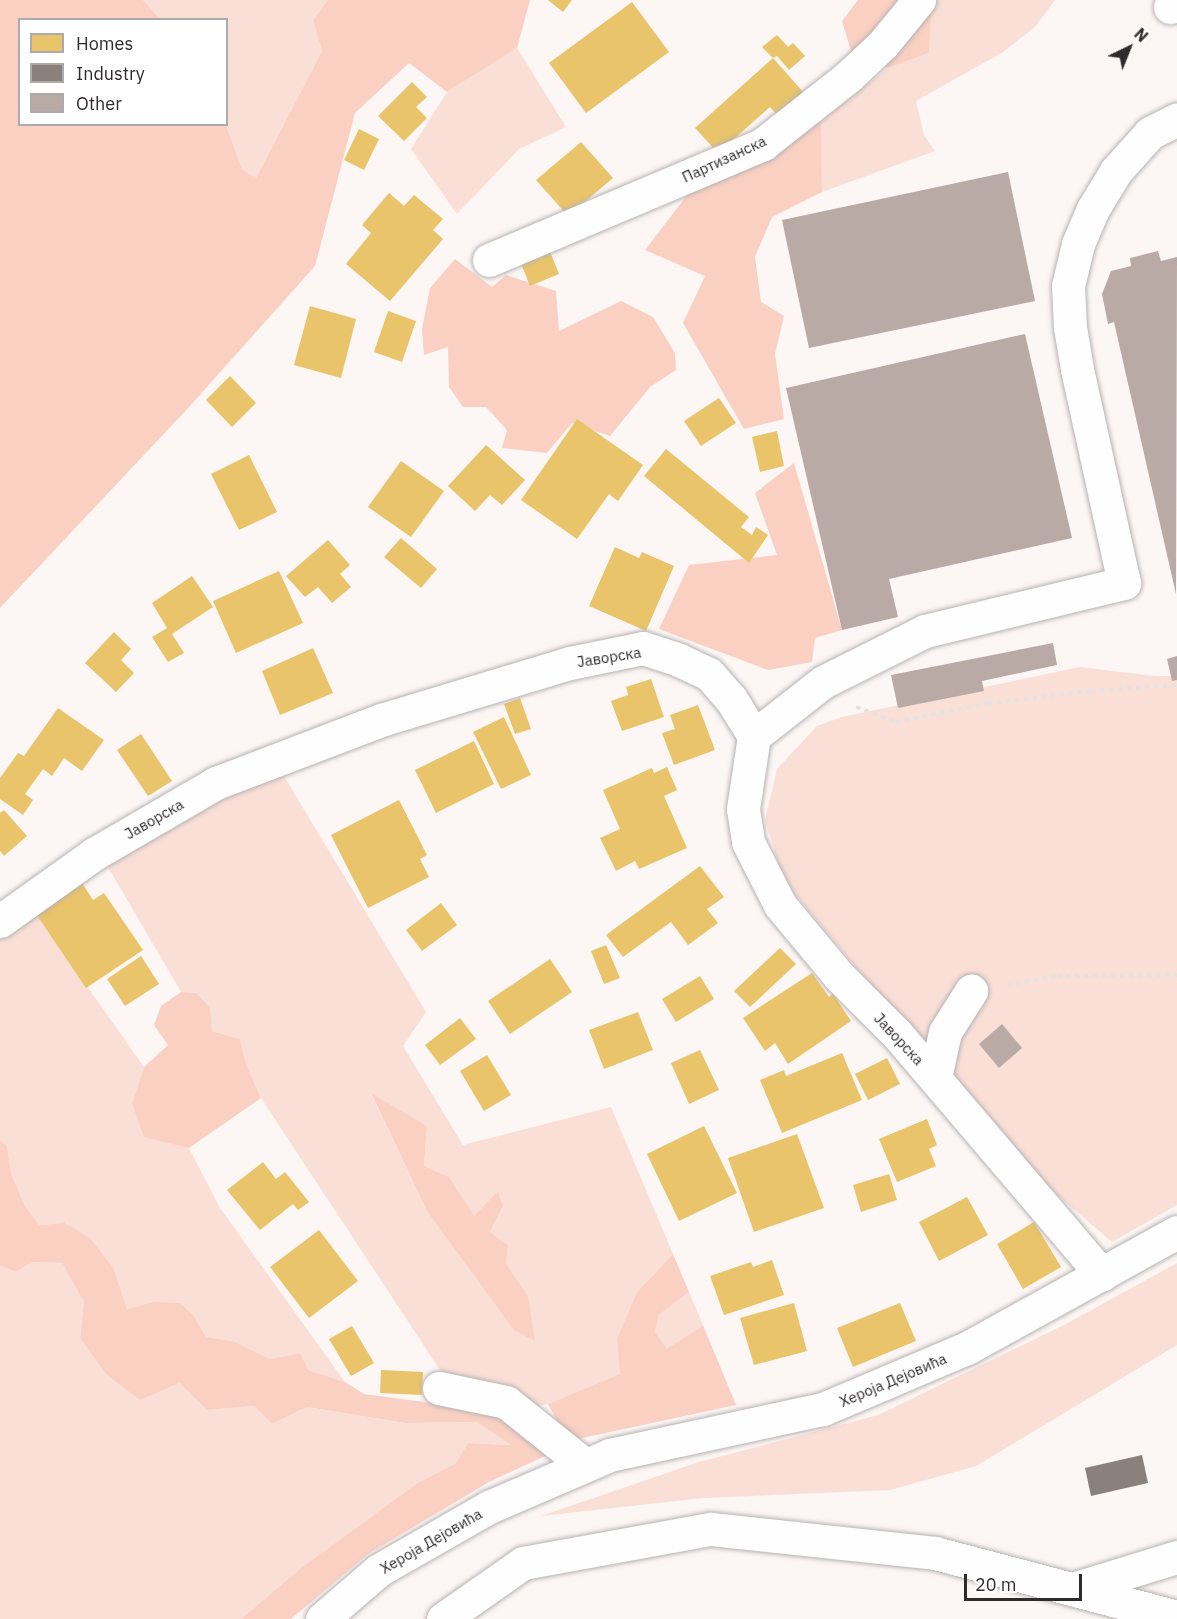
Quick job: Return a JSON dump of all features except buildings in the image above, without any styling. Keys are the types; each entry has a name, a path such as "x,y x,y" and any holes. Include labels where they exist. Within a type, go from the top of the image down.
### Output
{"street":[{"name":"Партизанска","path":"489,260 763,144 849,76 883,44 919,0"},
{"path":"754,736 823,682 925,631 1124,583 1077,369 1070,327 1068,286 1078,244 1093,209 1116,171 1150,133 1177,118"},
{"name":"Јаворска","path":"0,921 94,854 216,783 381,720 570,663 642,648 679,660 709,674 731,699 754,736 743,809 748,842 762,875 780,904 839,976 897,1034 1102,1275"},
{"path":"935,1078 945,1032 971,991"},
{"name":"Хероја Дејовића","path":"322,1619 379,1570 489,1507 610,1455 823,1409 967,1348 1177,1232"},
{"path":"439,1388 506,1402 585,1465"},
{"path":"443,1619 523,1563 711,1528 935,1553 1177,1617"},
{"path":"1073,1589 1177,1557"}],"path":[{"path":"812,691 896,722 988,703 1091,691 1177,686"},
{"path":"971,991 1057,976 1177,975"}],"shaded area":[{"path":"0,0 143,0 159,18 18,18 18,126 226,126 242,169 256,178 322,51 313,20 328,0 530,0 517,48 447,92 409,63 355,113 315,266 190,406 0,608"},
{"path":"143,0 328,0 313,20 322,51 256,178 242,169 226,126 228,18 159,18"},
{"path":"858,0 932,0 929,53 888,68 852,54 842,21"},
{"path":"932,0 1055,0 1035,27 1003,52 916,101 924,135 935,151 822,192 821,121 888,68 929,53"},
{"path":"517,48 566,127 519,149 457,214 411,149 447,92"},
{"path":"821,121 822,192 772,217 755,257 761,302 784,316 775,354 784,419 744,429 683,323 705,276 645,250 701,177 766,160"},
{"path":"455,259 492,287 506,275 556,291 559,331 621,301 653,317 675,353 676,370 650,387 610,436 572,423 547,453 502,448 507,430 486,407 463,407 449,387 448,347 424,355 422,329 430,288"},
{"path":"794,463 842,630 815,638 812,662 768,670 659,629 689,565 777,555 755,493"},
{"path":"1080,667 1155,676 1177,676 1177,1205 1112,1242 1021,1164 784,881 765,820 777,769 817,726 842,717"},
{"path":"279,768 426,1012 403,1046 463,1145 611,1107 673,1254 637,1292 617,1338 621,1374 548,1404 493,1411 465,1408 261,1098 246,1064 240,1039 212,1031 196,993 181,992 105,862","holes":["371,1094 427,1126 424,1166 449,1177 474,1217 498,1191 503,1206 490,1232 508,1245 506,1264 528,1296 427,1211"]},
{"path":"36,914 144,1067 132,1104 144,1136 189,1148 220,1208 345,1382 307,1370 300,1353 270,1359 233,1341 206,1337 194,1316 153,1302 127,1309 114,1269 66,1223 39,1225 24,1204 11,1173 7,1146 0,1140 0,939"},
{"path":"181,992 196,993 210,1008 212,1031 240,1039 246,1064 261,1098 189,1148 144,1137 132,1104 144,1067 168,1045 154,1025 161,1006"},
{"path":"371,1093 427,1126 424,1166 449,1177 474,1216 498,1191 503,1206 490,1232 508,1245 506,1264 528,1296 535,1341 514,1330 427,1211"},
{"path":"0,1140 7,1146 11,1173 24,1204 39,1225 65,1223 90,1238 114,1269 127,1309 153,1302 180,1303 194,1316 206,1337 233,1341 270,1359 300,1353 308,1370 345,1382 364,1394 493,1411 547,1455 489,1482 368,1554 291,1619 241,1619 301,1568 416,1484 456,1463 468,1443 511,1445 477,1422 405,1423 307,1407 272,1424 254,1406 207,1410 179,1383 140,1400 107,1375 80,1338 84,1302 62,1263 32,1262 16,1272 0,1266"},
{"path":"673,1254 689,1292 659,1315 655,1332 667,1349 703,1325 736,1405 568,1441 548,1404 620,1374 617,1338 637,1292"},
{"path":"32,1262 62,1263 84,1302 80,1338 179,1383 207,1410 254,1406 272,1424 307,1407 405,1423 477,1422 513,1445 468,1443 456,1463 416,1484 301,1568 241,1619 0,1619 0,1266 16,1272"},
{"path":"1177,1263 1177,1345 976,1466 890,1490 703,1498 541,1516 699,1462 878,1415 1064,1325"},
{"path":"689,1292 703,1325 667,1349 655,1332 659,1315"}]}
